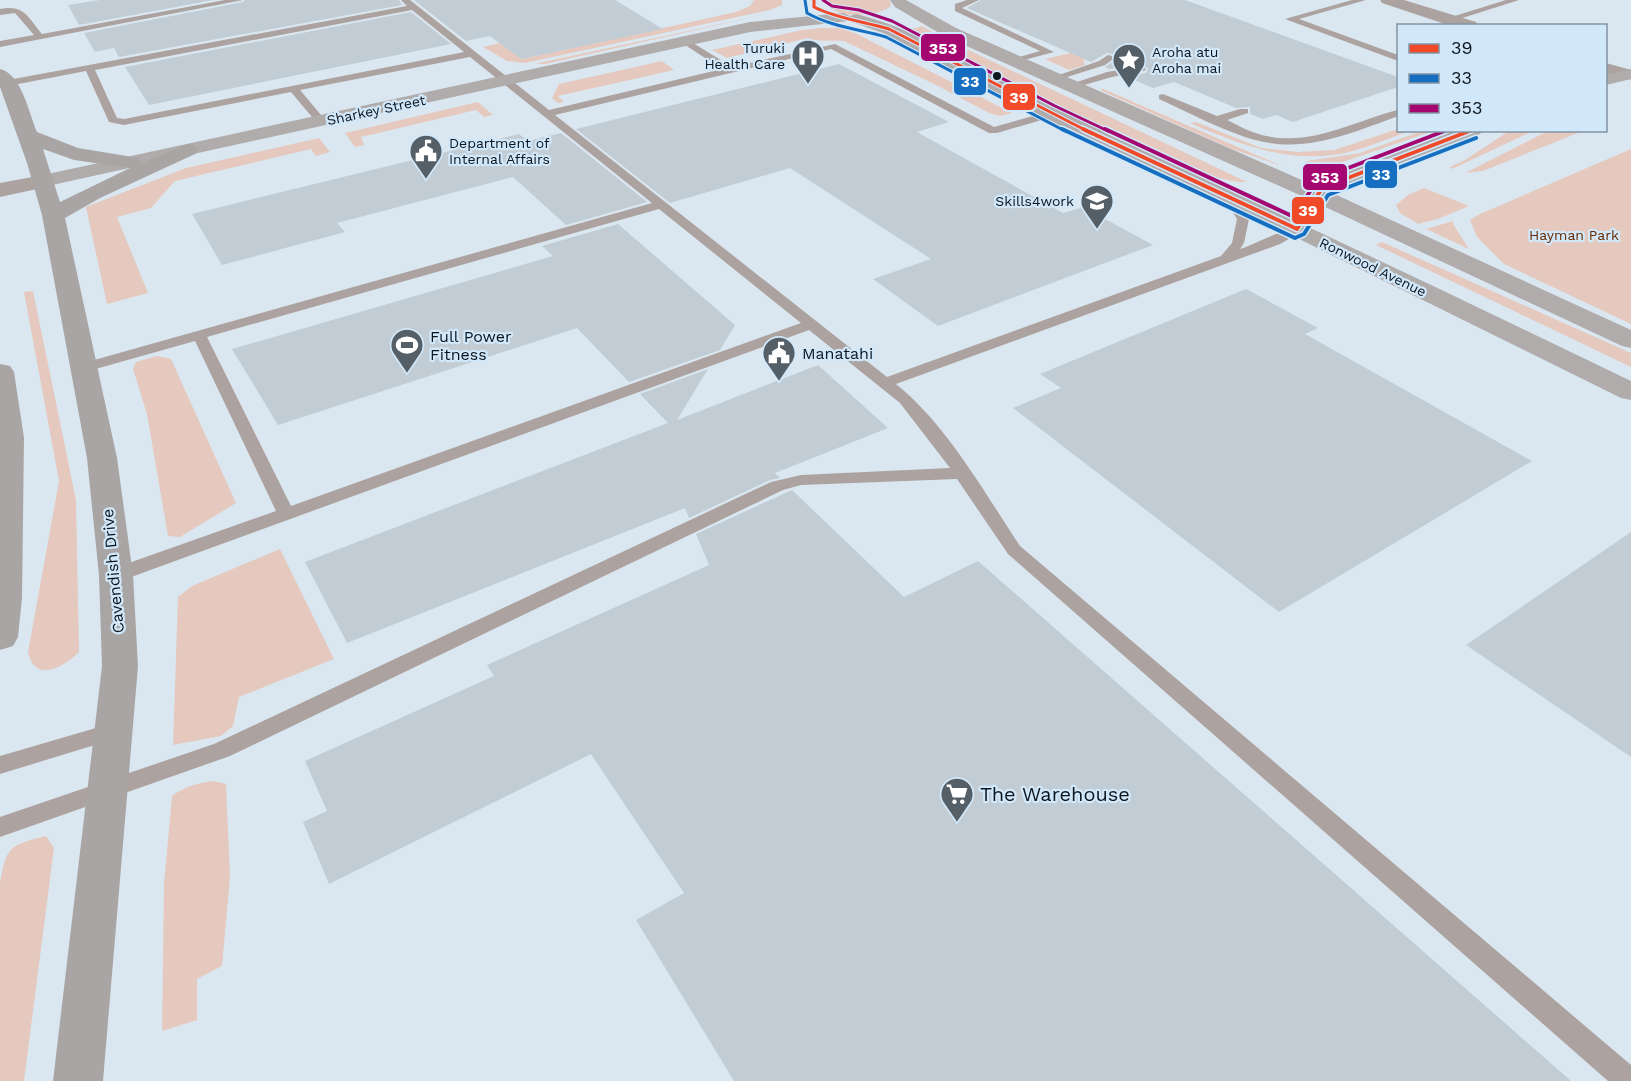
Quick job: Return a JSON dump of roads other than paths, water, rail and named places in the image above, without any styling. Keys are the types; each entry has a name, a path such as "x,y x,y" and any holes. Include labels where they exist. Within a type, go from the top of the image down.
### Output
{"main road":[{"name":"Ronwood Avenue","path":"814,1 819,12 889,29 1052,114 1297,229 1631,392"},
{"name":"Sharkey Street","path":"43,181 750,27 800,10 814,1"},
{"path":"901,1 950,32 1316,194 1631,340"},
{"name":"Sharkey Street","path":"750,27 883,16 893,13 901,1"},
{"path":"1607,80 1629,74"},
{"name":"Cavendish Drive","path":"5,89 28,136 53,214 102,458 116,575 120,666 78,1081"},
{"path":"1297,229 1316,194 1322,188 1468,132"},
{"path":"28,136 74,154 132,162"},
{"path":"53,214 92,193 188,150"},
{"path":"0,637 5,598 9,450 2,390"}],"street":[{"path":"1388,0 1464,24"},
{"path":"1607,68 1629,74"},
{"name":"Sharkey Street","path":"0,190 43,181"}],"lane":[{"path":"0,44 239,0"},
{"path":"975,0 962,3 958,9 1049,52 1016,61"},
{"path":"1362,0 1290,19 1397,58"},
{"path":"1450,19 1515,0"},
{"path":"5,89 89,68 409,3 906,400 945,448 1014,550 1629,1081"},
{"path":"0,12 13,9 18,11 40,37"},
{"path":"686,41 731,70"},
{"path":"548,113 832,46 993,131 1052,114"},
{"path":"89,68 113,120 119,122 473,53"},
{"path":"1062,82 1116,58"},
{"path":"1062,82 1111,74 1136,67"},
{"path":"294,89 321,121"},
{"path":"1163,97 1261,139 1300,142 1320,139 1397,113"},
{"path":"1217,120 1244,111"},
{"path":"1227,257 1238,243 1243,219 1232,199"},
{"path":"85,367 661,204"},
{"path":"885,383 1275,241 1297,229"},
{"path":"116,575 811,324"},
{"path":"199,335 286,514"},
{"path":"0,827 222,750 777,486 801,480 963,473"},
{"path":"0,765 113,731"}],"place":[{"name":"Turuki Health Care","path":"808,85"},
{"name":"Aroha atu Aroha mai","path":"1129,89"},
{"name":"Department of Internal Affairs","path":"426,180"},
{"name":"Skills4work","path":"1097,230"},
{"name":"Full Power Fitness","path":"407,374"},
{"name":"Manatahi","path":"779,382"},
{"name":"The Warehouse","path":"957,823"}],"park label":[{"name":"Hayman Park","path":"1574,235"}]}
